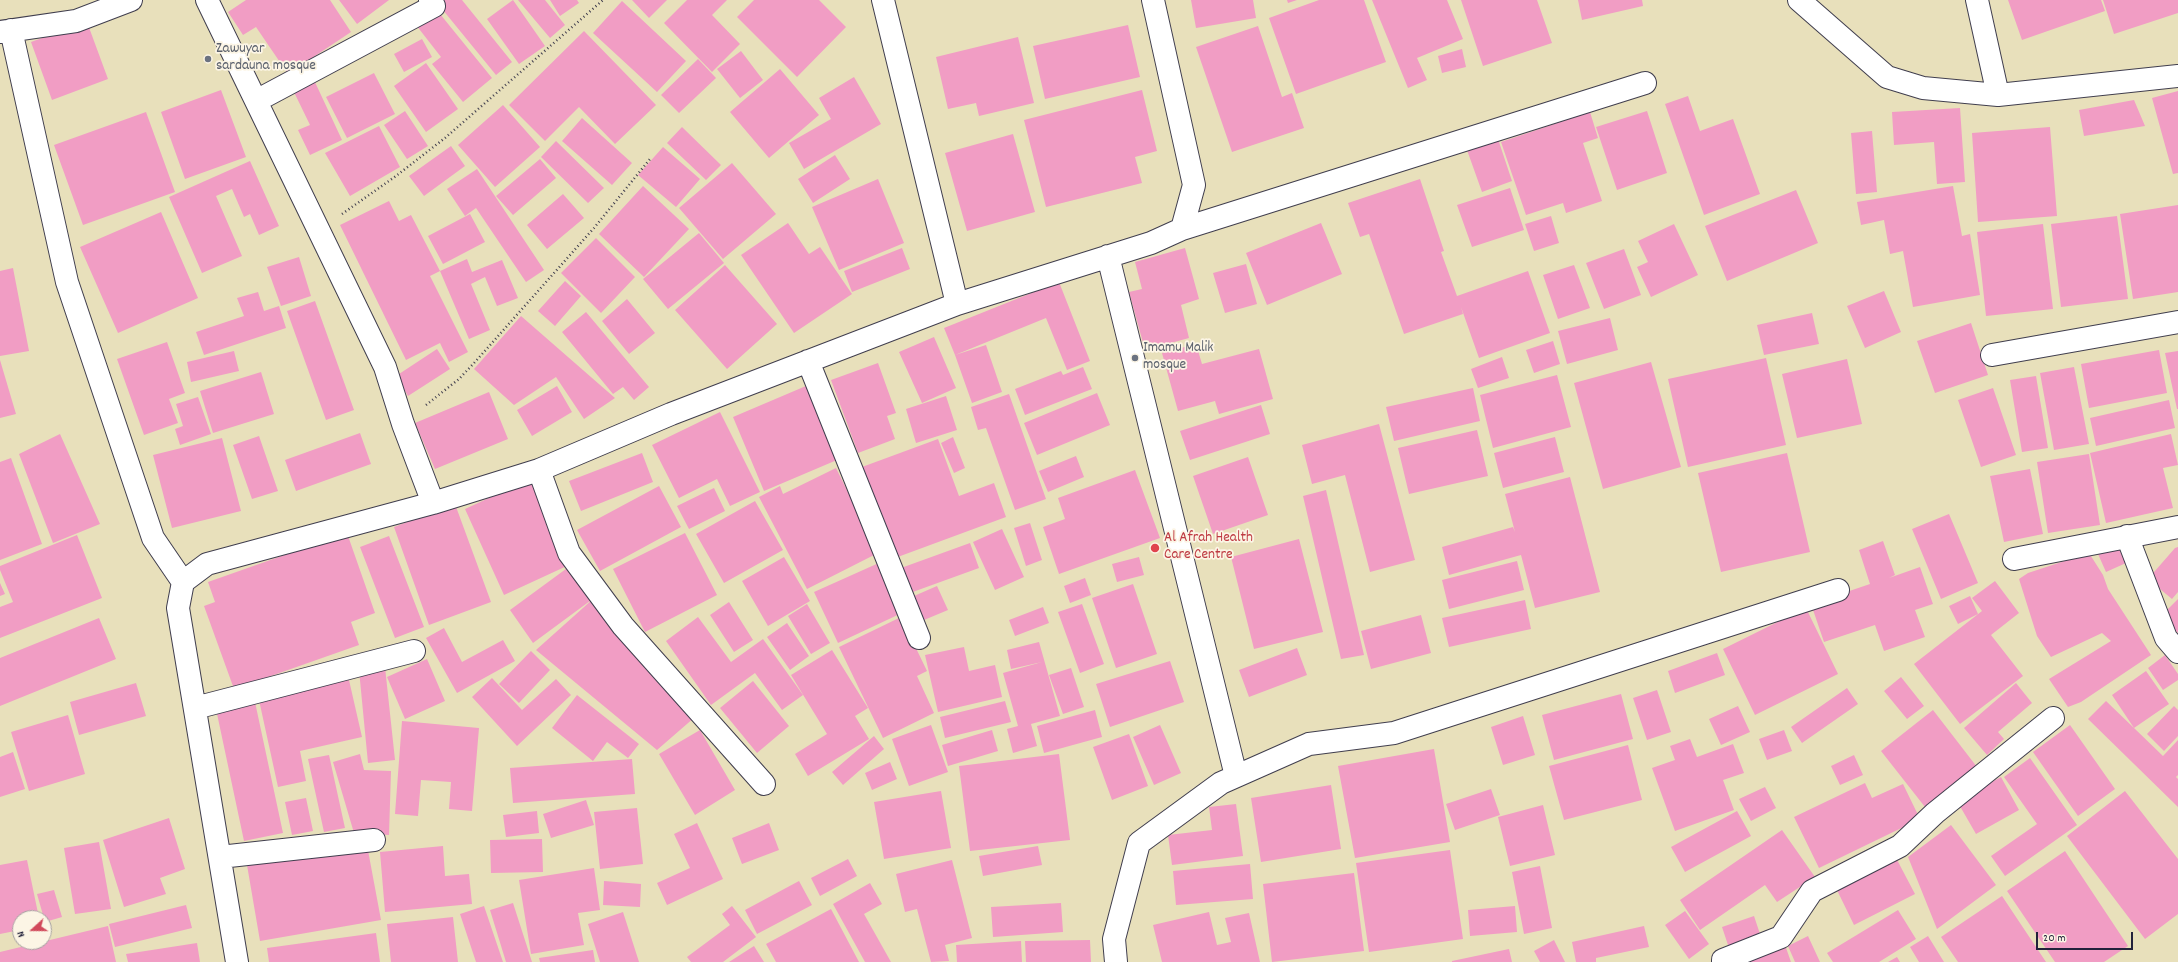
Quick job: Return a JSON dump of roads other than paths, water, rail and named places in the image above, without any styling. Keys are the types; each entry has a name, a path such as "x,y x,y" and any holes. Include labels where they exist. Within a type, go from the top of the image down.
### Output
{"street":[{"path":"131,0 76,21 6,31 67,282 153,538 183,582"},
{"path":"207,0 320,230 385,367 403,424 433,503"},
{"path":"256,101 434,6 430,0"},
{"path":"883,0 957,304"},
{"path":"1153,0 1194,185 1182,229"},
{"path":"1799,0 1887,77 1923,88 1998,95 2178,76"},
{"path":"1977,0 1998,95"},
{"path":"238,962 178,608 183,582 207,564 433,503 539,470 671,414 957,304 1151,243 1182,229 1645,83"},
{"path":"1108,256 1236,776"},
{"path":"1992,355 2178,322"},
{"path":"808,361 919,638"},
{"path":"539,470 569,553 623,626 764,784"},
{"path":"2014,559 2178,527"},
{"path":"2127,536 2166,638 2178,652"},
{"path":"1116,962 1114,939 1139,843 1221,782 1309,744 1394,733 1838,590"},
{"path":"195,708 414,651"},
{"path":"1723,962 1723,960 1781,937 1812,891 1900,846 1935,813 2052,718"},
{"path":"220,857 374,840"}],"place":[{"name":"Zawuyar sardauna mosque","path":"208,59"},
{"name":"Imamu Malik mosque","path":"1135,358"},
{"name":"Al Afrah Health Care Centre","path":"1155,548"}]}
